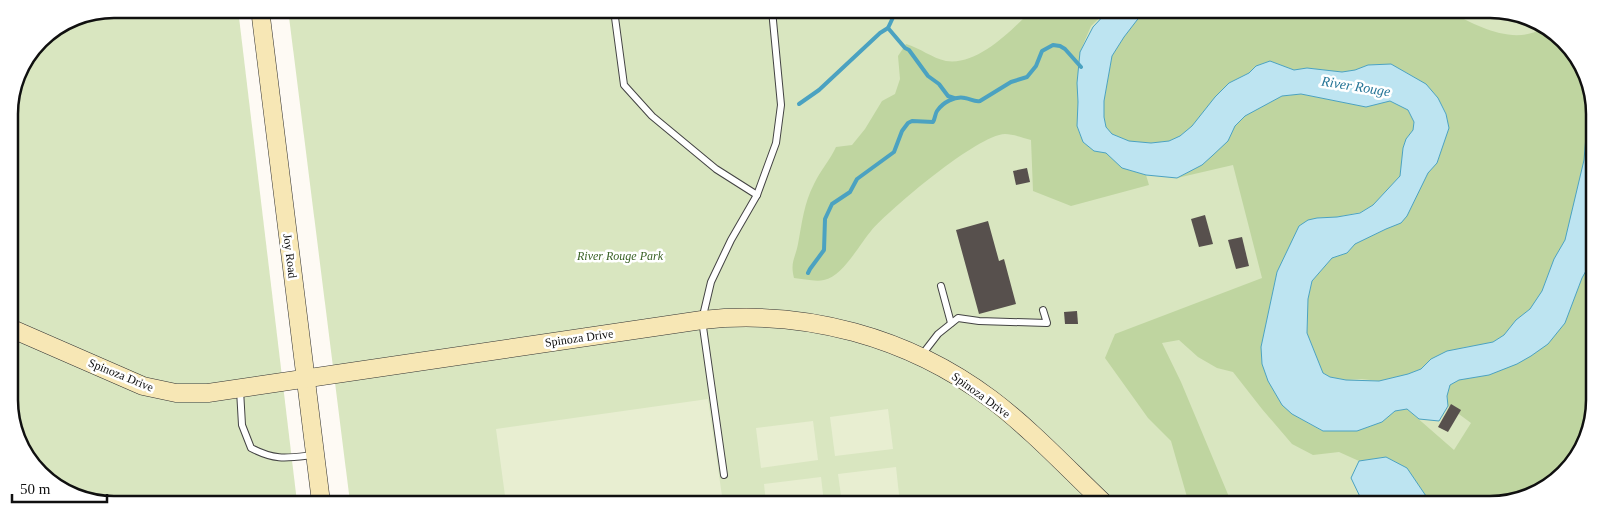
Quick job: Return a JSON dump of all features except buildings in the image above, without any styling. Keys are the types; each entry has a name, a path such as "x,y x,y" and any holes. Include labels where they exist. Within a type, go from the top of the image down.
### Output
{"street":[{"name":"Joy Road","path":"261,18 320,496"},
{"name":"Spinoza Drive","path":"18,331 129,380 157,390 176,393 208,393 702,320 752,317 815,322 875,338 920,357 956,376 997,404 1096,496"}],"lane":[{"path":"615,18 624,85 652,116 716,169 757,195"},
{"path":"724,475 702,320 711,282 731,240 757,195 776,144 781,105 773,18"},
{"path":"942,286 952,323"},
{"path":"920,357 938,334 958,318 980,321 1047,323 1043,310"},
{"path":"240,389 242,425 251,448 266,456 275,457 315,455"}],"green space":[{"path":"239,18 296,496 101,496 89,493 65,484 37,459 27,443 19,419 18,101 21,89 30,65 50,41 71,27 95,19"},
{"name":"River Rouge Park","path":"289,18 1503,18 1533,27 1554,41 1563,50 1577,71 1586,101 1586,413 1579,437 1567,459 1554,473 1533,487 1503,496 349,496"},
{"path":"1024,18 1100,18 1091,26 1080,52 1077,83 1077,127 1083,142 1094,151 1106,153 1122,168 1146,175 1149,185 1071,206 1033,191 1031,140 1005,134 975,146 914,191 871,231 838,273 824,280 817,281 794,278 793,261 806,206 814,184 836,147 852,145 865,129 882,101 895,94 900,79 898,56 906,44 936,58 946,61 958,61 981,53"},
{"path":"1139,18 1462,18 1484,28 1508,35 1520,35 1538,30 1554,41 1570,60 1577,71 1586,101 1584,160 1571,219 1565,240 1554,259 1542,291 1530,309 1516,320 1504,335 1493,342 1465,347 1431,359 1421,369 1408,374 1379,381 1346,380 1330,377 1323,373 1307,333 1308,299 1312,281 1332,258 1347,253 1355,244 1386,229 1410,210 1428,173 1437,163 1449,128 1446,113 1438,98 1426,84 1391,64 1368,65 1342,72 1307,68 1294,70 1270,61 1256,66 1249,73 1229,83 1192,126 1180,136 1169,141 1151,143 1129,141 1112,134 1106,127 1104,117 1104,101 1112,56"},
{"path":"1301,94 1366,107 1390,101 1408,110 1414,122 1413,130 1406,139 1403,148 1400,176 1373,205 1361,212 1337,217 1317,218 1300,225 1277,272 1261,347 1262,364 1292,414 1322,431 1357,431 1382,422 1395,411 1407,409 1454,450 1471,423 1448,406 1447,396 1450,385 1459,380 1489,375 1539,350 1547,344 1565,323 1586,271 1586,413 1574,449 1554,473 1533,487 1503,496 1426,496 1407,468 1386,457 1359,461 1339,452 1313,455 1292,444 1233,372 1217,368 1198,357 1179,340 1162,343 1181,382 1229,496 1187,496 1171,441 1148,418 1105,358 1115,334 1262,278 1233,165 1177,178 1202,165 1228,141 1235,126 1245,115 1282,96"},
{"path":"708,399 722,496 505,496 496,429"},
{"path":"888,409 893,449 835,456 830,417"},
{"path":"813,421 818,460 761,468 756,428"},
{"path":"896,467 899,496 841,496 838,474"},
{"path":"821,477 823,496 765,496 764,484"}],"water":[{"name":"River Rouge","path":"1101,18 1139,18 1112,56 1104,101 1106,127 1112,134 1129,141 1151,143 1169,141 1180,136 1192,126 1229,83 1249,73 1256,66 1270,61 1294,70 1307,68 1342,72 1368,65 1391,64 1426,84 1438,98 1446,114 1449,128 1437,163 1428,173 1407,216 1401,223 1355,244 1347,253 1332,258 1312,281 1308,299 1307,333 1323,373 1330,377 1346,380 1379,381 1421,369 1431,359 1447,351 1493,342 1504,335 1516,320 1530,309 1542,291 1554,259 1565,240 1584,160 1586,136 1586,271 1565,323 1548,344 1517,364 1489,375 1459,380 1450,385 1447,396 1448,406 1439,421 1419,419 1407,409 1395,411 1382,422 1357,431 1323,431 1292,414 1282,405 1268,381 1262,364 1261,347 1277,272 1299,226 1308,220 1317,218 1360,213 1373,205 1400,176 1403,148 1406,139 1413,130 1414,122 1408,110 1390,101 1366,107 1301,94 1282,96 1245,116 1235,126 1228,141 1202,165 1177,178 1146,175 1122,168 1106,153 1094,151 1083,142 1077,126 1077,83 1080,52 1093,27"},
{"path":"1386,457 1407,468 1426,496 1360,496 1351,478 1359,461"}],"waterway":[{"path":"799,104 819,90 880,33 888,28 893,18"},
{"path":"888,28 905,48 909,50 928,76 939,84 948,96 954,98"},
{"path":"808,273 824,250 825,219 832,204 850,192 857,179 894,152 902,131 908,123 912,121 933,122 937,111 949,100 967,98 980,101 1011,82 1027,77 1036,66 1042,51 1053,45 1065,49 1081,67"}]}
